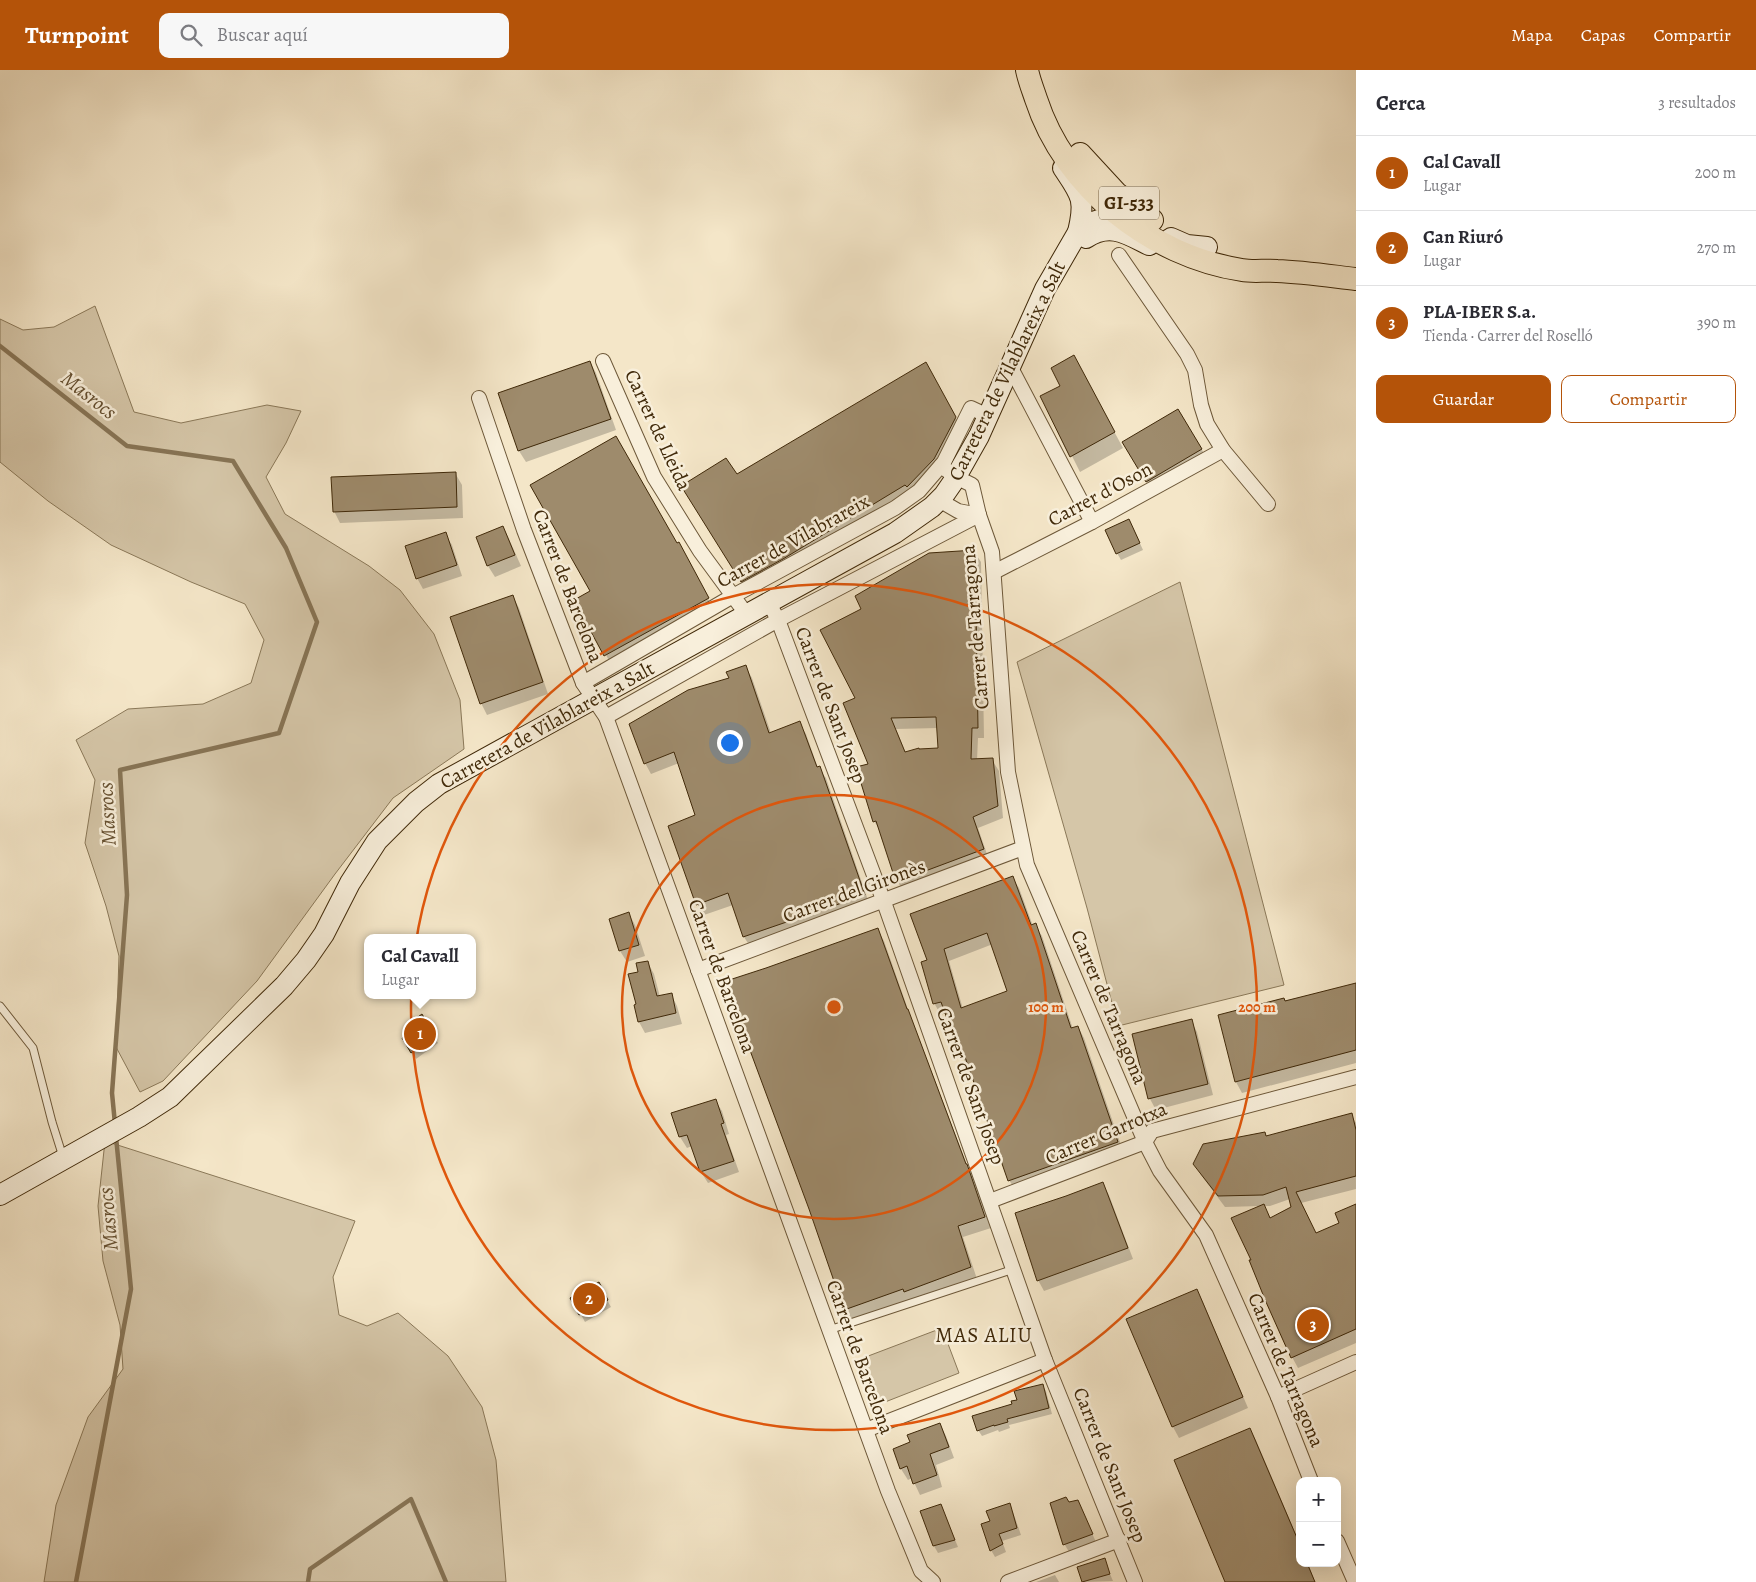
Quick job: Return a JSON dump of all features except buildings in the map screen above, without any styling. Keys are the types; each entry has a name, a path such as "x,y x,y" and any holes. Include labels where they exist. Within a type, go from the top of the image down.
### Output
{"main road":[{"name":"GI-533","path":"1031,71 1040,110 1048,130 1063,154 1095,195 1117,214 1157,241 1185,254 1243,270 1278,270 1356,279"},
{"name":"GI-533","path":"1031,71 1069,138 1085,161 1116,193 1156,222 1183,237 1207,247 1278,270"}],"street":[{"path":"1031,71 1029,100 1044,137 1081,199 1082,212 1078,232"},
{"path":"1078,232 1093,222 1117,214 1130,216 1154,231 1187,245 1207,247"},
{"path":"1068,250 1092,234 1105,230 1121,231 1188,262 1210,268 1228,267"},
{"name":"Carretera de Vilablareix a Salt","path":"0,1195 115,1131 170,1097 284,986 306,960 324,934 350,883 377,842 393,823 439,784 589,691 747,614 773,611 919,518 939,500 972,448 1044,289 1078,232"},
{"path":"1119,255 1187,354 1195,370 1201,404 1207,424 1223,450 1268,504"},
{"name":"Carrer de Lleida","path":"603,361 654,477 700,551 747,614"},
{"path":"1010,366 1092,522"},
{"name":"Carrer de Barcelona","path":"479,398 524,530 589,691 606,717 829,1330 920,1571 933,1582"},
{"name":"Carrer de Vilabrareix","path":"589,691 733,596 895,508 919,490 956,476 944,462 971,408 988,416"},
{"name":"Carrer d'Oson","path":"994,572 1092,522 1223,450"},
{"name":"Carrer de Tarragona","path":"956,476 979,515 992,552 1008,772 1027,865 1145,1142 1160,1171 1206,1235 1278,1397 1309,1477"},
{"name":"Carrer de Tarragona","path":"939,500 958,511 979,515"},
{"path":"606,717 773,611 979,515"},
{"name":"Carrer de Sant Josep","path":"773,611 884,902 1045,1360 1135,1582"},
{"name":"Carrer del Gironès","path":"698,970 884,902 1023,848"},
{"name":"Carrer Garrotxa","path":"990,1201 1145,1142 1152,1131 1356,1078"},
{"path":"866,1430 1045,1360"},
{"path":"1278,1397 1356,1362"},
{"path":"1008,1582 1119,1540"},
{"path":"1341,1550 1355,1582"}],"lane":[{"path":"0,1006 33,1048 52,1122 64,1159"},
{"path":"829,1330 1014,1269"}],"shaded area":[{"path":"95,306 134,412 181,423 267,405 301,411 286,443 266,477 285,514 369,566 400,590 434,634 460,700 464,749 393,798 257,981 163,1081 140,1092 116,1047 119,956 106,906 85,843 95,780 76,740 128,709 203,704 251,683 264,640 245,604 191,582 111,545 48,501 0,462 0,319 23,330 54,327"},
{"path":"1180,582 1284,985 1118,1026 1087,908 1017,662"},
{"path":"105,1141 355,1221 333,1277 339,1315 367,1326 398,1313 448,1356 482,1407 496,1460 506,1582 44,1582 56,1505 88,1417 123,1369 120,1325 103,1261 98,1206"},
{"path":"942,1328 959,1373 880,1404 863,1358"}],"waterway":[{"name":"Masrocs","path":"0,346 127,446 233,461 286,548 317,622 279,733 120,770 127,895 112,1093 115,1124"},
{"name":"Masrocs","path":"76,1582 131,1289 116,1137"},
{"name":"Masrocs","path":"308,1582 310,1569 411,1499 446,1582"}],"place":[{"name":"Cal Cavall","path":"420,1034"},
{"name":"Can Riuró","path":"589,1299"},
{"name":"PLA-IBER S.a.","path":"1313,1325"}],"district":[{"name":"MAS ALIU","path":"984,1335"}]}
